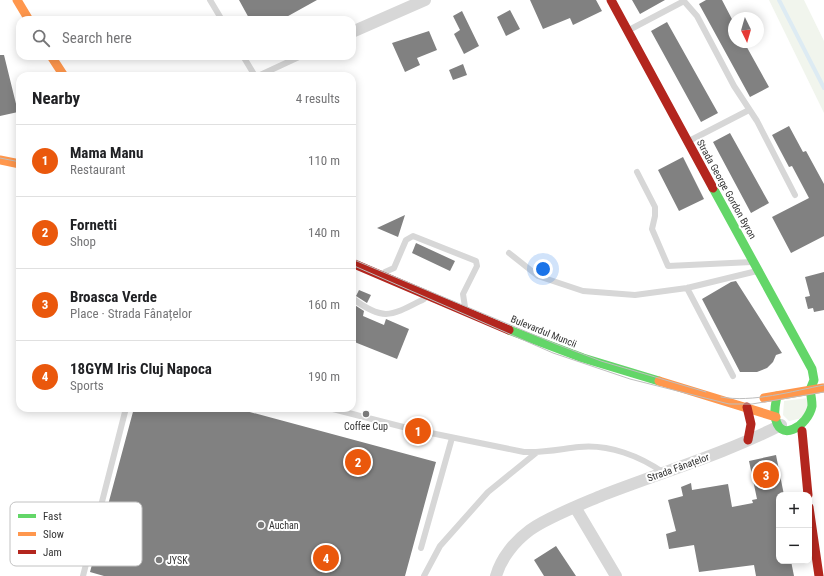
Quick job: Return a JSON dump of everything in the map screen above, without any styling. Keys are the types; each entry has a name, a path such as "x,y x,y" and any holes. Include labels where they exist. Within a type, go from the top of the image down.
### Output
{"main road":[{"path":"18,0 27,16"},
{"name":"Strada George Gordon Byron","path":"611,0 812,369 814,380 810,390"},
{"path":"53,60 61,72"},
{"path":"3,160 16,158"},
{"path":"3,160 16,163"},
{"name":"Bulevardul Muncii","path":"356,265 555,348 600,364 733,402 778,421 790,430 802,431"},
{"name":"Bulevardul Muncii","path":"733,402 824,388"},
{"path":"810,390 819,401 820,414"},
{"path":"777,396 774,406 778,421"},
{"path":"747,408 752,419 752,428 748,440"},
{"path":"808,492 802,431 814,424"},
{"path":"812,528 819,576"}],"street":[{"path":"356,30 417,2"},
{"name":"Strada Fânațelor","path":"496,576 499,567 510,549 530,530 575,507 748,440 778,421"},
{"path":"575,507 616,576"}],"lane":[{"path":"210,0 220,16"},
{"path":"629,31 684,0 697,16 749,110 757,121 795,195"},
{"path":"245,60 253,72"},
{"path":"267,72 292,60"},
{"path":"688,141 749,110"},
{"path":"637,172 654,207 655,216 652,229 668,266 756,266"},
{"path":"377,274 394,268 406,240 413,236 476,261 477,266 464,294 466,311"},
{"path":"509,253 538,276 582,291 635,295 687,288 756,266"},
{"path":"687,288 733,376"},
{"path":"356,301 368,310 395,314 428,295"},
{"path":"102,502 125,412"},
{"path":"345,412 452,438 524,452 536,453 580,447 608,449 638,458 664,473"},
{"path":"420,548 452,438"},
{"path":"424,576 440,546 488,492 536,453"},
{"path":"83,576 86,566"}],"shaded area":[{"path":"769,0 804,0 824,41 824,113"},
{"path":"808,398 812,416 789,421 783,415 784,401"}],"building":[{"path":"239,0 317,0 288,16 248,16"},
{"path":"530,0 596,0 602,11 573,25 570,18 543,29"},
{"path":"632,0 665,0 640,14"},
{"path":"706,0 722,0 728,12 728,48 747,48 769,87 750,97 699,4"},
{"path":"510,10 520,29 506,36 497,17"},
{"path":"462,11 479,46 464,54 454,34 460,30 453,16"},
{"path":"667,22 718,113 701,122 651,31"},
{"path":"429,31 437,50 417,58 420,65 405,72 392,43"},
{"path":"0,55 4,55 16,104 16,112 0,116"},
{"path":"463,64 467,75 453,80 449,70"},
{"path":"789,126 803,152 806,151 824,184 824,236 791,253 772,217 809,198 792,166 789,167 772,135"},
{"path":"730,133 769,203 751,213 713,142"},
{"path":"683,157 704,199 679,211 658,170"},
{"path":"405,215 398,237 377,228"},
{"path":"416,243 455,261 450,271 412,253"},
{"path":"824,272 824,310 814,312 813,308 808,309 805,297 810,296 805,277"},
{"path":"736,281 782,353 776,355 773,362 767,368 757,372 740,372 702,299 731,282"},
{"path":"359,290 371,295 367,303 356,296"},
{"path":"356,306 364,311 363,316 384,325 386,319 409,329 397,359 356,343"},
{"name":"Auchan","path":"133,412 250,412 436,462 405,576 104,576 90,572 92,566 142,566 142,502 109,502"},
{"path":"776,455 783,492 776,492 776,564 792,564 794,576 756,576 754,565 699,572 694,545 669,549 666,534 676,531 668,500 683,496 681,487 691,483 692,490 728,484 732,507 753,503 752,500 757,499 749,461"},
{"path":"556,546 576,576 544,576 534,560"}],"waterway":[{"path":"779,0 824,88"}],"tram line":[{"path":"0,158 16,161"},
{"path":"356,261 556,344 601,361 706,392"},
{"path":"356,267 553,353 630,379 729,404 752,404 824,392"},
{"path":"721,397 759,397 824,385"}],"traffic: fast":[{"path":"713,188 812,369 814,380 810,390"},
{"path":"509,330 583,358 659,381"},
{"path":"777,396 775,406 777,424 781,429 787,431 799,426 809,413 812,406 810,390"}],"traffic: slow":[{"path":"17,0 27,16"},
{"path":"54,60 61,72"},
{"path":"0,160 16,163"},
{"path":"659,381 776,417"},
{"path":"764,398 823,388"}],"traffic: jam":[{"path":"611,0 713,188"},
{"path":"356,265 509,330"},
{"path":"747,407 751,424 748,440"},
{"path":"802,431 808,492"},
{"path":"812,528 819,576"}],"place":[{"name":"Coffee Cup","path":"366,414"},
{"name":"Mama Manu","path":"418,431"},
{"name":"Fornetti","path":"358,462"},
{"name":"Broasca Verde","path":"766,475"},
{"name":"Auchan","path":"261,525"},
{"name":"18GYM Iris Cluj Napoca","path":"326,558"},
{"name":"JYSK","path":"159,560"}]}
